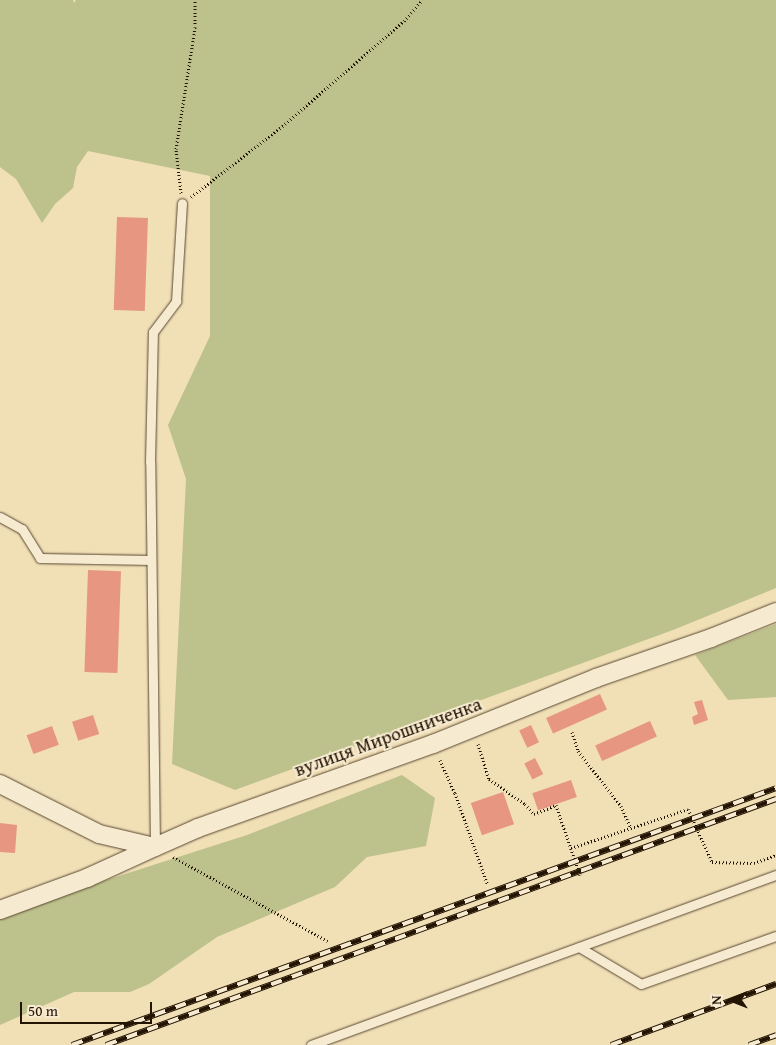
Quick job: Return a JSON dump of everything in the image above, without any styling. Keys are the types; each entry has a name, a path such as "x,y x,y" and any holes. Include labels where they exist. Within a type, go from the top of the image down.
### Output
{"street":[{"name":"вулиця Мирошниченка","path":"0,910 87,878 198,828 433,744 596,678 711,638 776,612"},
{"path":"0,784 8,795 99,834 155,847"}],"lane":[{"path":"155,847 150,462 153,332 176,302 182,203"},
{"path":"0,517 22,529 40,558 151,560"},
{"path":"311,1045 776,875"},
{"path":"579,947 641,984 776,936"}],"path":[{"path":"182,203 176,149 195,27 195,0"},
{"path":"182,203 285,124 404,21 422,0"},
{"path":"473,729 489,779 526,804 534,814 556,805 580,875"},
{"path":"572,732 578,751 621,806 631,828"},
{"path":"433,744 455,794 487,883"},
{"path":"571,848 688,809 712,862 754,863 776,855"},
{"path":"155,847 328,942"}],"green space":[{"path":"0,0 73,0 74,3 76,0 776,0 776,588 673,630 235,790 172,764 186,479 168,425 210,336 210,176 88,151 77,167 73,188 55,204 42,223 16,179 0,167"},
{"path":"776,624 776,697 728,700 695,655"},
{"path":"402,775 435,798 426,846 367,857 335,887 217,937 149,984 130,992 74,992 0,1025 0,914 247,835"}],"building":[{"path":"117,217 148,218 145,311 114,310"},
{"path":"88,570 121,571 117,673 84,672"},
{"path":"600,694 607,710 553,734 546,718"},
{"path":"702,700 708,720 694,725 692,717 698,714 694,702"},
{"path":"93,715 99,734 78,741 72,722"},
{"path":"650,721 657,737 602,761 595,745"},
{"path":"531,725 539,742 527,748 519,730"},
{"path":"52,726 59,745 33,754 27,735"},
{"path":"535,758 543,774 532,779 524,763"},
{"path":"571,780 577,797 538,810 532,793"},
{"path":"503,792 514,824 482,835 471,803"},
{"path":"0,823 17,825 15,853 0,852"}],"railway":[{"path":"72,1045 776,788"},
{"path":"106,1045 776,799"},
{"path":"611,1045 776,984"},
{"path":"749,1045 776,1035"}]}
